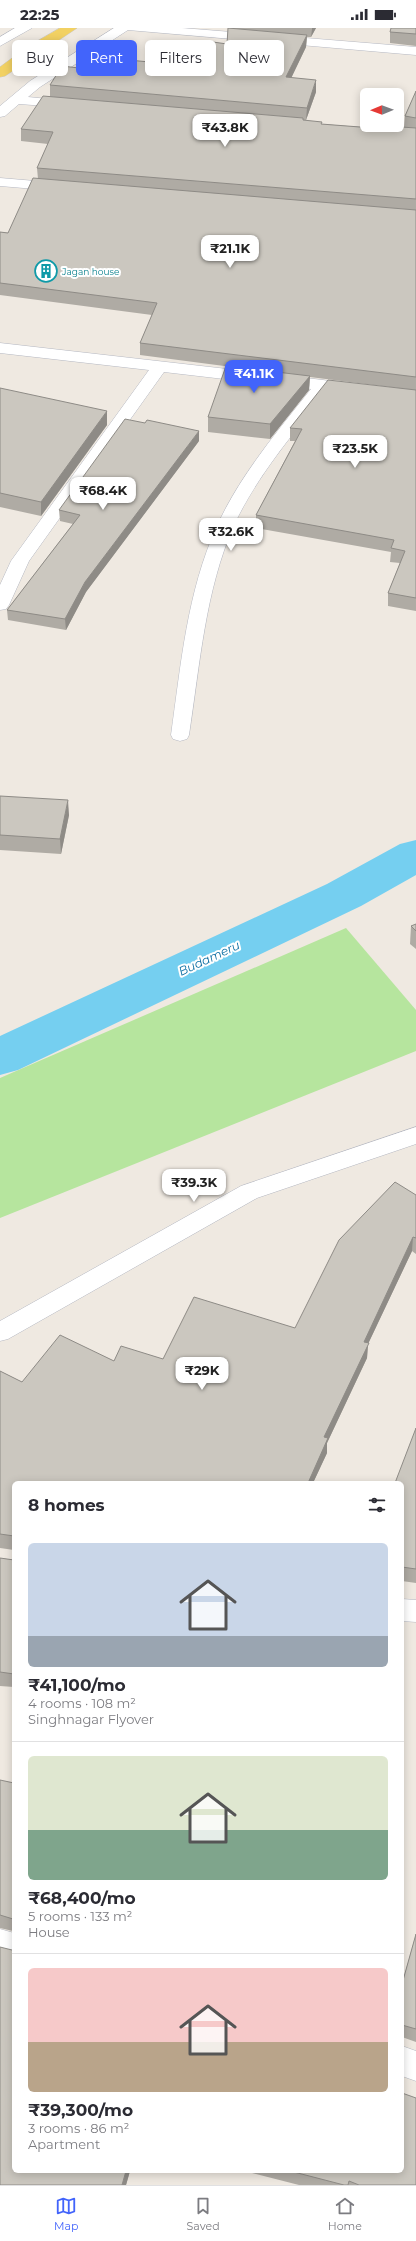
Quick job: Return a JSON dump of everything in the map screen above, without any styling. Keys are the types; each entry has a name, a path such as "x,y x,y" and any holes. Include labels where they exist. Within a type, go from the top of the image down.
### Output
{"main road":[{"path":"0,73 32,50 70,28"}],"street":[{"path":"0,42 25,28"},
{"path":"0,114 14,100 35,84 123,28"},
{"path":"133,28 416,52"},
{"path":"14,100 85,106"},
{"path":"0,182 71,188"},
{"path":"0,348 370,391"},
{"path":"0,605 20,561 159,366"},
{"path":"180,735 201,597 210,566 226,525 254,475 323,386"},
{"path":"0,1332 249,1192 416,1135"},
{"path":"404,1610 416,1611"},
{"path":"0,1943 12,1946"},
{"path":"404,2062 416,2066"}],"green space":[{"path":"346,928 416,1010 416,1051 0,1218 0,1078"}],"building":[{"path":"228,28 307,35 286,77 316,80 307,108 50,85 56,76 68,76 68,67 76,68 76,76 137,76 137,61 145,62 145,76 216,76 216,42 224,44 224,76 284,76 284,40 227,40"},
{"path":"391,28 416,28 416,34 390,32"},
{"path":"416,91 416,118 405,116"},
{"path":"43,96 303,118 303,120 322,122 321,124 360,127 360,132 404,132 404,127 416,128 416,199 37,168 53,132 21,129"},
{"path":"33,178 416,210 416,377 140,343 157,303 0,283 0,232 8,233"},
{"path":"226,366 310,376 270,424 208,417"},
{"path":"328,380 416,390 416,598 388,593 405,551 391,548 394,540 256,515 302,429 290,428"},
{"path":"0,388 107,411 41,502 0,493"},
{"path":"125,419 145,423 147,420 199,431 85,582 65,619 7,610 80,515 59,510"},
{"path":"0,796 68,800 60,839 0,835"},
{"path":"416,924 416,931 411,926"},
{"path":"395,1182 416,1195 416,1238 413,1237 364,1342 369,1343 324,1437 328,1438 309,1481 12,1481 12,1536 0,1534 0,1371 22,1382 60,1335 114,1361 121,1346 163,1359 194,1297 295,1328 339,1240"},
{"path":"416,1428 416,1569 404,1567 404,1481 396,1481"},
{"path":"0,1558 12,1560 12,1674 0,1672"},
{"path":"0,1780 12,1783 12,1919 0,1915"},
{"path":"416,1934 416,2029 404,2026 404,1977"},
{"path":"0,1947 12,1950 12,2173 125,2173 122,2185 0,2185"},
{"path":"404,2094 416,2098 416,2185 359,2185 349,2181 348,2185 298,2173 404,2173"}],"waterway":[{"name":"Budameru","path":"0,1057 344,895 416,855"}],"place":[{"name":"Jagan house","path":"46,271"}]}
